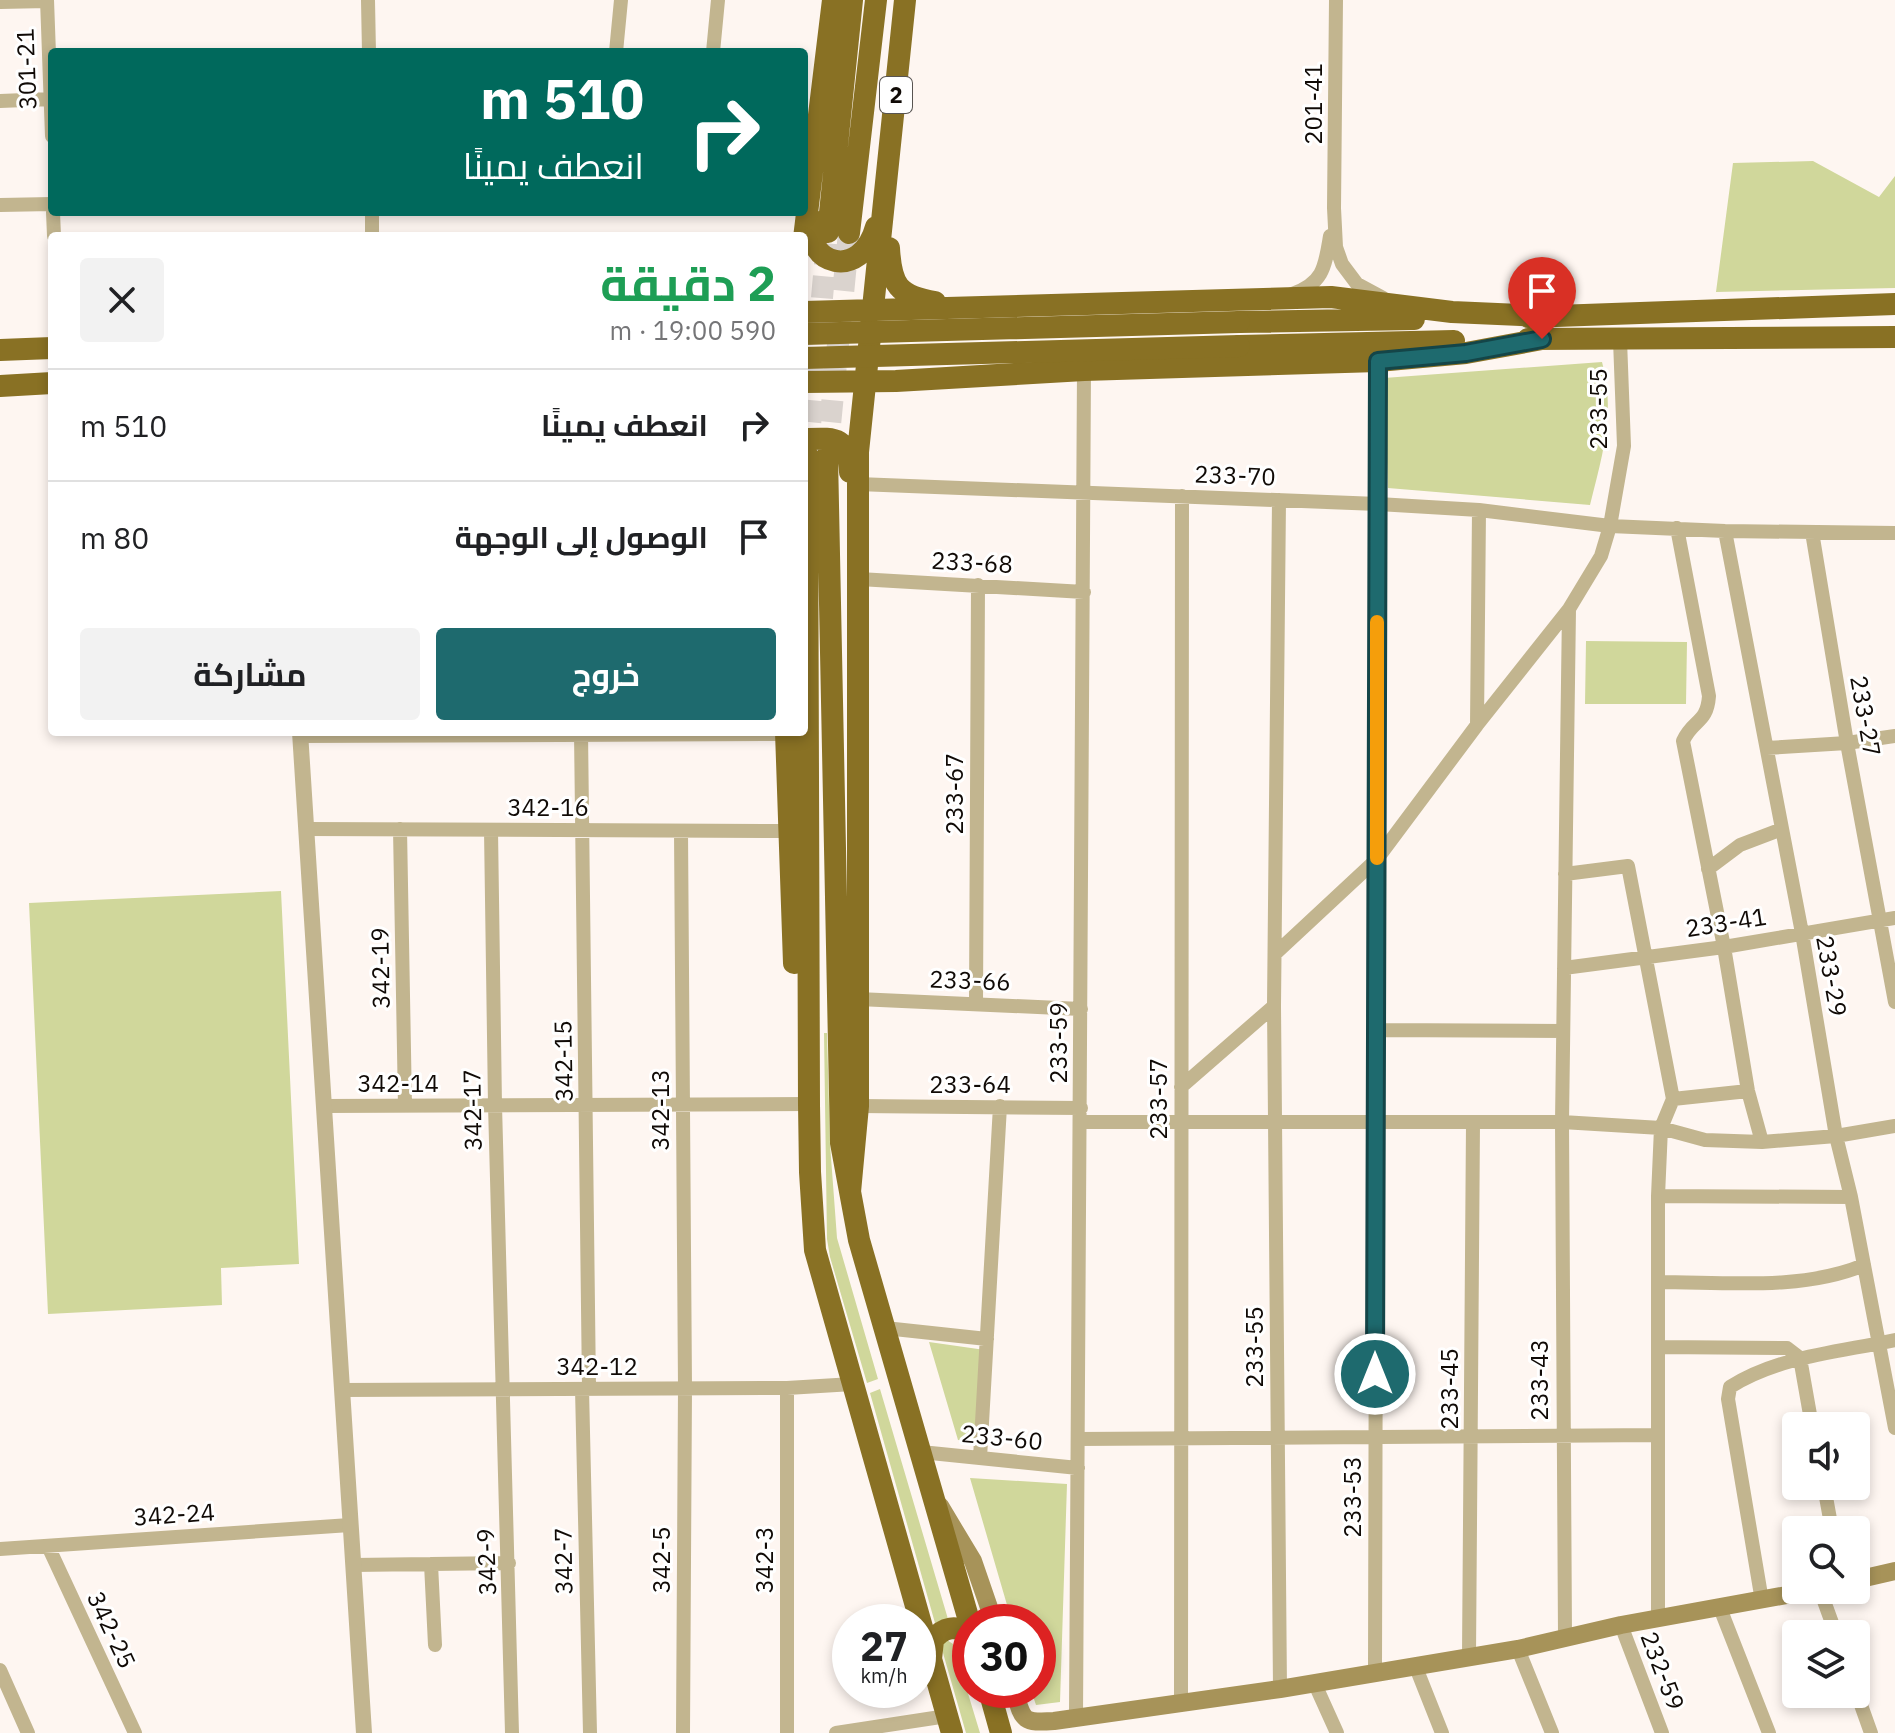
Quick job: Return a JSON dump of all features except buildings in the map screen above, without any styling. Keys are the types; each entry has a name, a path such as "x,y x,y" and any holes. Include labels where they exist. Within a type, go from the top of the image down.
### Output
{"highway":[{"path":"808,205 833,0"},
{"path":"852,0 839,232 876,0"},
{"name":"2","path":"865,317 877,275 905,0"},
{"path":"812,178 811,239 822,254 839,261 859,256 869,247 887,191"},
{"path":"887,191 891,270 895,282 903,292 915,299 961,306"},
{"path":"808,310 865,317 961,306 1331,297 1620,340 1895,337"},
{"path":"808,369 1541,328 1895,304"},
{"path":"975,376 958,372 944,359 940,341 944,329 951,319 962,312 1004,306"},
{"path":"808,313 830,346 860,377"},
{"path":"808,365 865,317"},
{"path":"850,1192 858,1106 860,426 857,401 865,317"},
{"path":"808,334 1239,322 1541,328"},
{"path":"808,370 896,381 1084,370 1378,361 1466,353 1541,328"},
{"path":"0,350 48,348"},
{"path":"860,426 866,402 875,390 896,381"},
{"path":"0,386 48,383"},
{"path":"813,450 835,440 848,451 858,572"},
{"path":"813,450 809,1104 815,1250 916,1604"},
{"path":"813,450 841,1143 859,1240 964,1604"},
{"path":"786,736 796,1035 809,1104"},
{"path":"936,1676 950,1724"},
{"path":"994,1708 1001,1733"}],"main road":[{"path":"934,1498 973,1561 988,1604"},
{"path":"1870,1577 1895,1571"},
{"path":"1018,1708 1029,1722 1054,1721 1280,1689 1518,1649 1621,1625 1782,1597"},
{"path":"1034,1733 1054,1721"}],"street":[{"path":"368,0 369,48"},
{"path":"616,48 621,0"},
{"path":"713,48 718,0"},
{"name":"201-41","path":"1336,0 1334,208 1338,255 1351,277 1374,294 1411,307"},
{"path":"0,2 47,1"},
{"name":"301-21","path":"47,1 48,48"},
{"path":"0,101 48,99"},
{"path":"0,205 48,204"},
{"name":"201-41","path":"1274,299 1304,290 1319,278 1325,262 1334,208"},
{"name":"233-55","path":"1276,953 1377,859 1569,609 1601,556 1610,526 1624,446 1620,340"},
{"name":"233-53","path":"1375,1672 1378,361"},
{"name":"233-59","path":"1076,1717 1084,370"},
{"name":"233-70","path":"858,484 1378,504 1479,510 1610,526 1895,533"},
{"name":"233-57","path":"1181,1703 1182,496"},
{"name":"233-55","path":"1279,500 1274,1006 1280,1689"},
{"path":"1477,725 1479,510"},
{"path":"1677,528 1709,696 1705,716 1687,731 1683,741 1724,947 1748,1091 1762,1142"},
{"name":"233-29","path":"1725,531 1802,933 1836,1136 1851,1197 1895,1428"},
{"name":"233-27","path":"1812,532 1847,743 1887,920 1895,1002"},
{"name":"233-68","path":"858,572 1084,592"},
{"name":"233-67","path":"976,1003 978,585"},
{"name":"233-43","path":"1565,1637 1562,1122 1569,609"},
{"path":"300,736 364,1733"},
{"name":"342-15","path":"581,736 586,1389"},
{"path":"1767,748 1847,743 1895,736"},
{"name":"342-16","path":"306,829 789,831"},
{"name":"342-19","path":"400,829 405,1106"},
{"path":"1708,869 1740,845 1782,829"},
{"name":"342-17","path":"491,830 503,1389"},
{"name":"342-13","path":"681,831 685,1388"},
{"path":"1565,874 1628,866 1673,1099 1661,1128 1658,1196 1658,1619"},
{"name":"233-41","path":"1564,968 1724,947 1887,920"},
{"name":"233-66","path":"858,999 1081,1009"},
{"path":"1181,1087 1274,1006"},
{"path":"1376,1030 1563,1031"},
{"path":"1673,1099 1748,1091"},
{"name":"342-14","path":"324,1106 809,1104"},
{"name":"233-64","path":"858,1106 1000,1106 1180,1122 1562,1122 1661,1128 1705,1140 1762,1142 1836,1136 1895,1126"},
{"path":"980,1458 1000,1106"},
{"name":"233-45","path":"1469,1656 1473,1123"},
{"path":"1658,1196 1851,1197"},
{"path":"1658,1282 1806,1281 1864,1265"},
{"path":"885,1328 987,1339"},
{"path":"1762,1601 1728,1399 1730,1387 1760,1371 1800,1358 1895,1340"},
{"path":"1658,1347 1787,1348 1800,1358 1810,1412"},
{"name":"342-12","path":"342,1390 787,1388 853,1384"},
{"name":"342-5","path":"683,1733 685,1388"},
{"name":"342-3","path":"787,1388 787,1733"},
{"name":"342-9","path":"503,1389 512,1733"},
{"name":"342-7","path":"586,1389 590,1733"},
{"path":"1078,1439 1657,1435"},
{"name":"233-60","path":"921,1452 1078,1468"},
{"name":"342-24","path":"0,1549 350,1525"},
{"name":"342-25","path":"48,1546 135,1733"},
{"path":"353,1565 509,1563"},
{"path":"431,1564 435,1645"},
{"path":"1720,1608 1769,1733"},
{"name":"232-59","path":"1621,1625 1662,1733"},
{"path":"1518,1649 1552,1733"},
{"path":"1415,1665 1442,1733"},
{"path":"0,1670 28,1733"},
{"path":"1314,1682 1337,1733"},
{"path":"1862,1708 1871,1733"},
{"path":"836,1733 950,1724"}],"green space":[{"path":"1813,161 1879,197 1895,176 1895,288 1716,292 1733,163"},
{"path":"1602,362 1608,416 1590,505 1388,488 1384,378"},
{"path":"1586,641 1687,642 1686,704 1585,704"},
{"path":"281,891 299,1264 221,1268 222,1305 48,1314 29,903"},
{"path":"824,1033 827,1033 830,1144 837,1238 878,1379 867,1383 827,1239"},
{"path":"929,1342 985,1350 977,1442 958,1440"},
{"path":"880,1389 948,1619 936,1623 936,1604 930,1604 870,1393"},
{"path":"970,1478 1067,1484 1060,1702 1056,1702 1056,1604 1007,1604"},
{"path":"947,1640 952,1643 952,1684 941,1646"},
{"path":"959,1708 972,1708 980,1733 966,1733"}],"tunnel":[{"path":"827,455 849,233"},
{"path":"819,331 827,242"},
{"path":"808,445 816,365"}],"slow traffic":[{"path":"1377,622 1377,858"}],"route":[{"path":"1375,1374 1378,361 1466,353 1542,339"}]}
